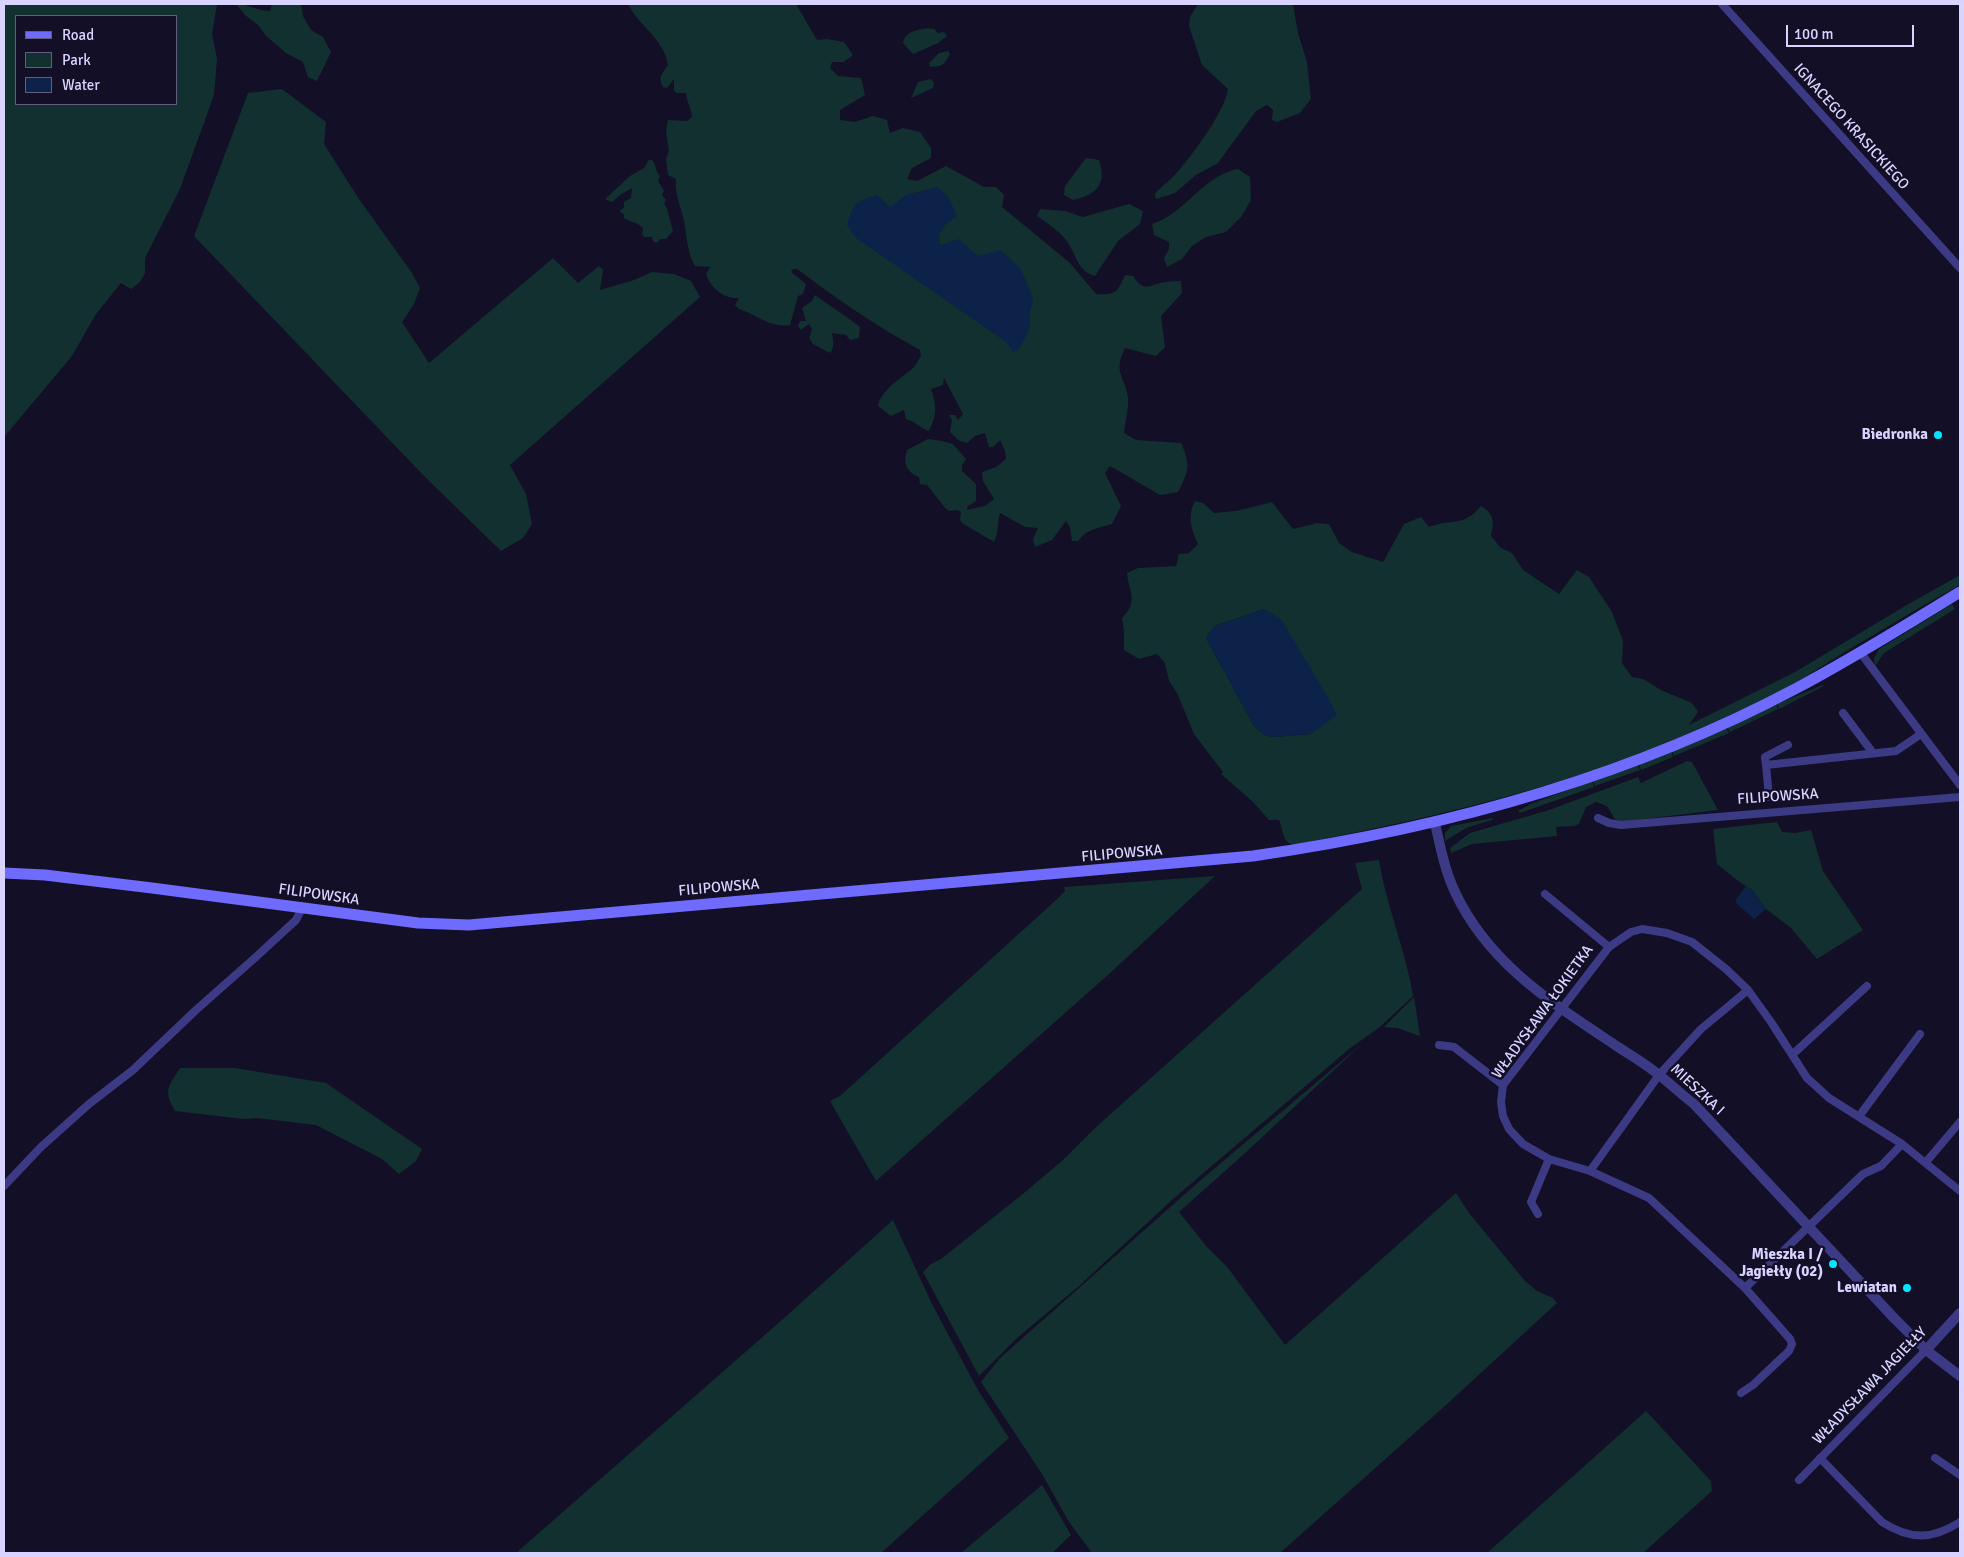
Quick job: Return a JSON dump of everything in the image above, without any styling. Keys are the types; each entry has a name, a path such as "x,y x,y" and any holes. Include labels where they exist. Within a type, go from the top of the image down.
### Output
{"main road":[{"name":"FILIPOWSKA","path":"4,873 45,875 418,923 469,925 1223,860 1321,846 1436,823 1536,794 1596,775 1682,741 1795,689 1960,592"}],"street":[{"name":"IGNACEGO KRASICKIEGO","path":"1722,4 1960,268"},
{"path":"1860,652 1960,785"},
{"path":"1843,713 1873,753"},
{"path":"1766,764 1896,751 1921,734"},
{"path":"1768,797 1765,757 1788,746"},
{"name":"FILIPOWSKA","path":"1598,818 1621,824 1960,797"},
{"name":"MIESZKA I","path":"1436,823 1442,852 1454,891 1474,925 1497,956 1561,1008 1659,1075 1694,1104 1926,1350 1960,1376"},
{"path":"1545,894 1609,947"},
{"path":"4,1186 48,1140 88,1104 133,1070 296,920 302,908"},
{"name":"WŁADYSŁAWA ŁOKIETKA","path":"1741,1393 1754,1385 1789,1351 1792,1344 1790,1339 1745,1288 1649,1198 1590,1171 1549,1159 1523,1144 1509,1128 1501,1109 1503,1085 1609,947 1631,932 1642,929 1668,932 1692,942 1726,968 1748,990 1807,1078 1830,1098 1860,1115 1902,1144 1960,1191"},
{"path":"1792,1054 1866,986"},
{"path":"1590,1171 1659,1075 1701,1029 1748,990"},
{"path":"1860,1115 1920,1034"},
{"path":"1439,1045 1454,1047 1503,1085"},
{"path":"1926,1162 1960,1122"},
{"path":"1745,1288 1863,1174 1881,1166 1902,1144"},
{"path":"1538,1214 1532,1202 1549,1159"},
{"name":"WŁADYSŁAWA JAGIEŁŁY","path":"1799,1480 1960,1313"},
{"path":"1820,1458 1882,1522 1894,1530 1905,1534 1927,1535 1951,1528 1960,1522"},
{"path":"1935,1458 1960,1475"}],"green space":[{"path":"4,4 217,4 212,34 217,59 214,95 180,189 145,258 145,273 140,282 131,289 121,283 96,314 72,356 4,437"},
{"path":"236,4 270,11 272,4 301,4 303,16 311,30 323,37 331,52 317,81 308,77 303,62 286,53 266,36 259,26 245,15"},
{"path":"628,4 796,4 817,40 827,39 844,42 853,55 844,62 832,62 830,68 838,76 861,78 865,95 840,110 840,120 855,122 873,116 887,120 890,133 903,128 920,132 931,148 931,158 912,168 907,179 917,181 946,166 984,187 996,187 1004,195 1002,207 1070,263 1096,294 1115,292 1125,275 1133,276 1140,285 1144,286 1181,281 1182,293 1161,316 1165,347 1156,356 1125,348 1120,363 1120,373 1128,397 1124,433 1136,440 1181,443 1186,457 1187,468 1185,479 1178,492 1160,495 1110,466 1105,473 1121,506 1112,524 1089,531 1078,541 1072,541 1070,527 1066,521 1052,540 1035,547 1033,539 1038,528 1025,527 1000,513 997,535 994,542 962,523 960,519 961,512 946,509 927,485 920,484 919,477 908,470 905,459 907,450 928,439 953,444 966,459 962,465 962,471 976,484 976,501 968,506 967,510 985,506 994,499 983,481 982,472 996,467 1006,459 1005,451 1000,440 993,447 989,447 985,433 975,436 967,443 958,440 950,432 952,420 949,415 955,415 958,420 963,414 944,378 943,385 931,389 935,410 934,420 929,431 906,419 904,410 891,416 878,406 887,390 915,366 921,356 920,350 857,312 797,269 793,269 791,272 806,284 803,294 798,296 790,325 776,325 739,309 735,305 739,298 723,295 711,284 706,274 710,267 695,266 689,250 677,195 676,179 668,175 666,159 669,151 666,131 668,120 687,121 692,117 691,111 686,93 674,91 674,79 667,88 663,87 661,77 668,65 666,56 657,40 632,12"},
{"path":"1198,4 1293,4 1298,33 1307,62 1311,99 1300,113 1277,122 1272,120 1273,110 1267,105 1256,111 1218,163 1196,175 1175,193 1156,199 1155,194 1179,170 1213,123 1228,89 1202,65 1189,26 1190,17"},
{"path":"928,28 934,29 938,33 944,32 947,36 938,43 913,54 903,43 904,39 912,32"},
{"path":"948,51 950,54 944,63 940,66 930,67 929,63 939,53"},
{"path":"931,79 934,83 933,88 911,98 918,82"},
{"path":"282,89 326,122 324,144 359,199 412,273 420,288 414,304 402,322 429,363 553,258 578,283 599,266 603,270 600,290 634,280 652,272 674,274 691,281 700,297 510,465 526,494 532,524 523,538 501,551 425,477 194,236 248,93"},
{"path":"1086,158 1099,160 1102,176 1101,182 1088,195 1073,200 1064,195 1065,186"},
{"path":"649,160 652,160 660,176 658,181 664,191 662,195 666,200 664,203 673,231 666,239 661,239 656,243 652,237 644,237 642,234 643,228 624,218 624,214 621,213 620,210 624,208 624,202 631,198 632,188 612,202 605,199 630,176 644,168"},
{"path":"1238,169 1250,177 1251,200 1241,217 1226,232 1206,237 1192,246 1182,259 1167,267 1164,258 1169,249 1169,242 1154,235 1152,224 1174,212 1214,179"},
{"path":"1129,204 1143,211 1140,224 1118,241 1095,276 1084,271 1062,235 1037,216 1040,209 1065,211 1083,217"},
{"path":"815,295 860,327 859,338 850,340 846,335 832,333 833,346 830,353 813,344 809,338 812,329 809,324 801,330 798,326 800,321 806,321 802,308 812,301"},
{"path":"1195,501 1203,503 1214,513 1236,511 1272,502 1293,529 1317,523 1329,524 1339,543 1352,552 1383,562 1404,524 1421,517 1429,527 1463,520 1475,513 1481,506 1491,515 1493,522 1491,536 1501,548 1512,553 1523,570 1559,594 1577,570 1589,577 1612,612 1623,641 1622,663 1632,677 1643,679 1661,690 1692,703 1698,712 1689,725 1795,672 1960,575 1960,585 1784,689 1703,727 1630,758 1545,786 1474,805 1294,845 1285,838 1279,820 1269,820 1253,802 1221,774 1223,772 1194,734 1177,693 1169,681 1165,663 1157,654 1139,659 1124,650 1122,618 1132,602 1127,573 1138,568 1176,566 1179,554 1189,553 1198,544 1191,522","holes":["1264,609 1311,734 1273,737 1264,735 1254,726 1206,638 1215,626"]},
{"path":"1952,604 1955,609 1884,653 1875,666 1874,658 1879,649"},
{"path":"1824,686 1779,709 1777,704"},
{"path":"1776,704 1778,709 1730,732 1727,727"},
{"path":"1726,728 1729,733 1674,756 1672,751"},
{"path":"1671,751 1673,757 1641,770 1639,764"},
{"path":"1687,761 1692,762 1718,810 1620,822 1615,819 1607,806 1596,802 1586,807 1579,824 1556,827 1557,836 1472,844 1451,853 1450,848 1470,833 1549,810 1638,777 1641,783"},
{"path":"1638,764 1640,770 1595,786 1593,781"},
{"path":"1592,781 1594,787 1520,813 1518,811 1531,804"},
{"path":"1493,818 1492,820 1466,828 1445,841 1445,833 1451,826"},
{"path":"1777,822 1782,832 1795,833 1811,830 1823,871 1863,930 1817,959 1791,928 1766,909 1752,890 1717,864 1713,829"},
{"path":"1379,860 1413,996 1380,1027 1349,1049 1173,1199 1079,1286 1017,1338 979,1376 923,1272 1063,1160 1095,1128 1362,889 1355,863"},
{"path":"1215,876 1109,974 876,1181 830,1101 840,1096 1055,901 1065,891 1064,887"},
{"path":"1414,997 1420,1036 1397,1028 1384,1027"},
{"path":"1363,1043 1179,1212 1207,1247 1228,1268 1285,1345 1456,1193 1469,1213 1525,1281 1537,1291 1553,1298 1557,1303 1280,1553 1092,1553 1069,1522 1042,1474 981,1382 999,1359 1202,1179"},
{"path":"180,1068 235,1068 326,1083 422,1149 416,1161 399,1174 382,1159 316,1125 175,1111 169,1098 168,1089"},
{"path":"893,1220 933,1306 978,1390 1009,1438 881,1553 516,1553 783,1319"},
{"path":"1646,1411 1711,1481 1712,1491 1643,1553 1487,1553"},
{"path":"1042,1485 1071,1535 1052,1553 961,1553"}],"water":[{"path":"937,187 948,196 957,216 945,225 939,235 940,245 959,239 978,256 1001,250 1021,269 1033,299 1030,312 1030,328 1020,348 1013,352 1006,342 856,238 847,225 854,207 864,199 877,195 890,207 906,195"},
{"path":"1264,609 1281,619 1337,715 1311,734 1273,737 1264,735 1254,726 1206,638 1215,626"},
{"path":"1746,886 1752,890 1766,909 1754,919 1735,901"}],"place":[{"name":"Biedronka","path":"1938,435"},
{"name":"Mieszka I / Jagiełły (02)","path":"1833,1264"},
{"name":"Lewiatan","path":"1907,1288"}]}
